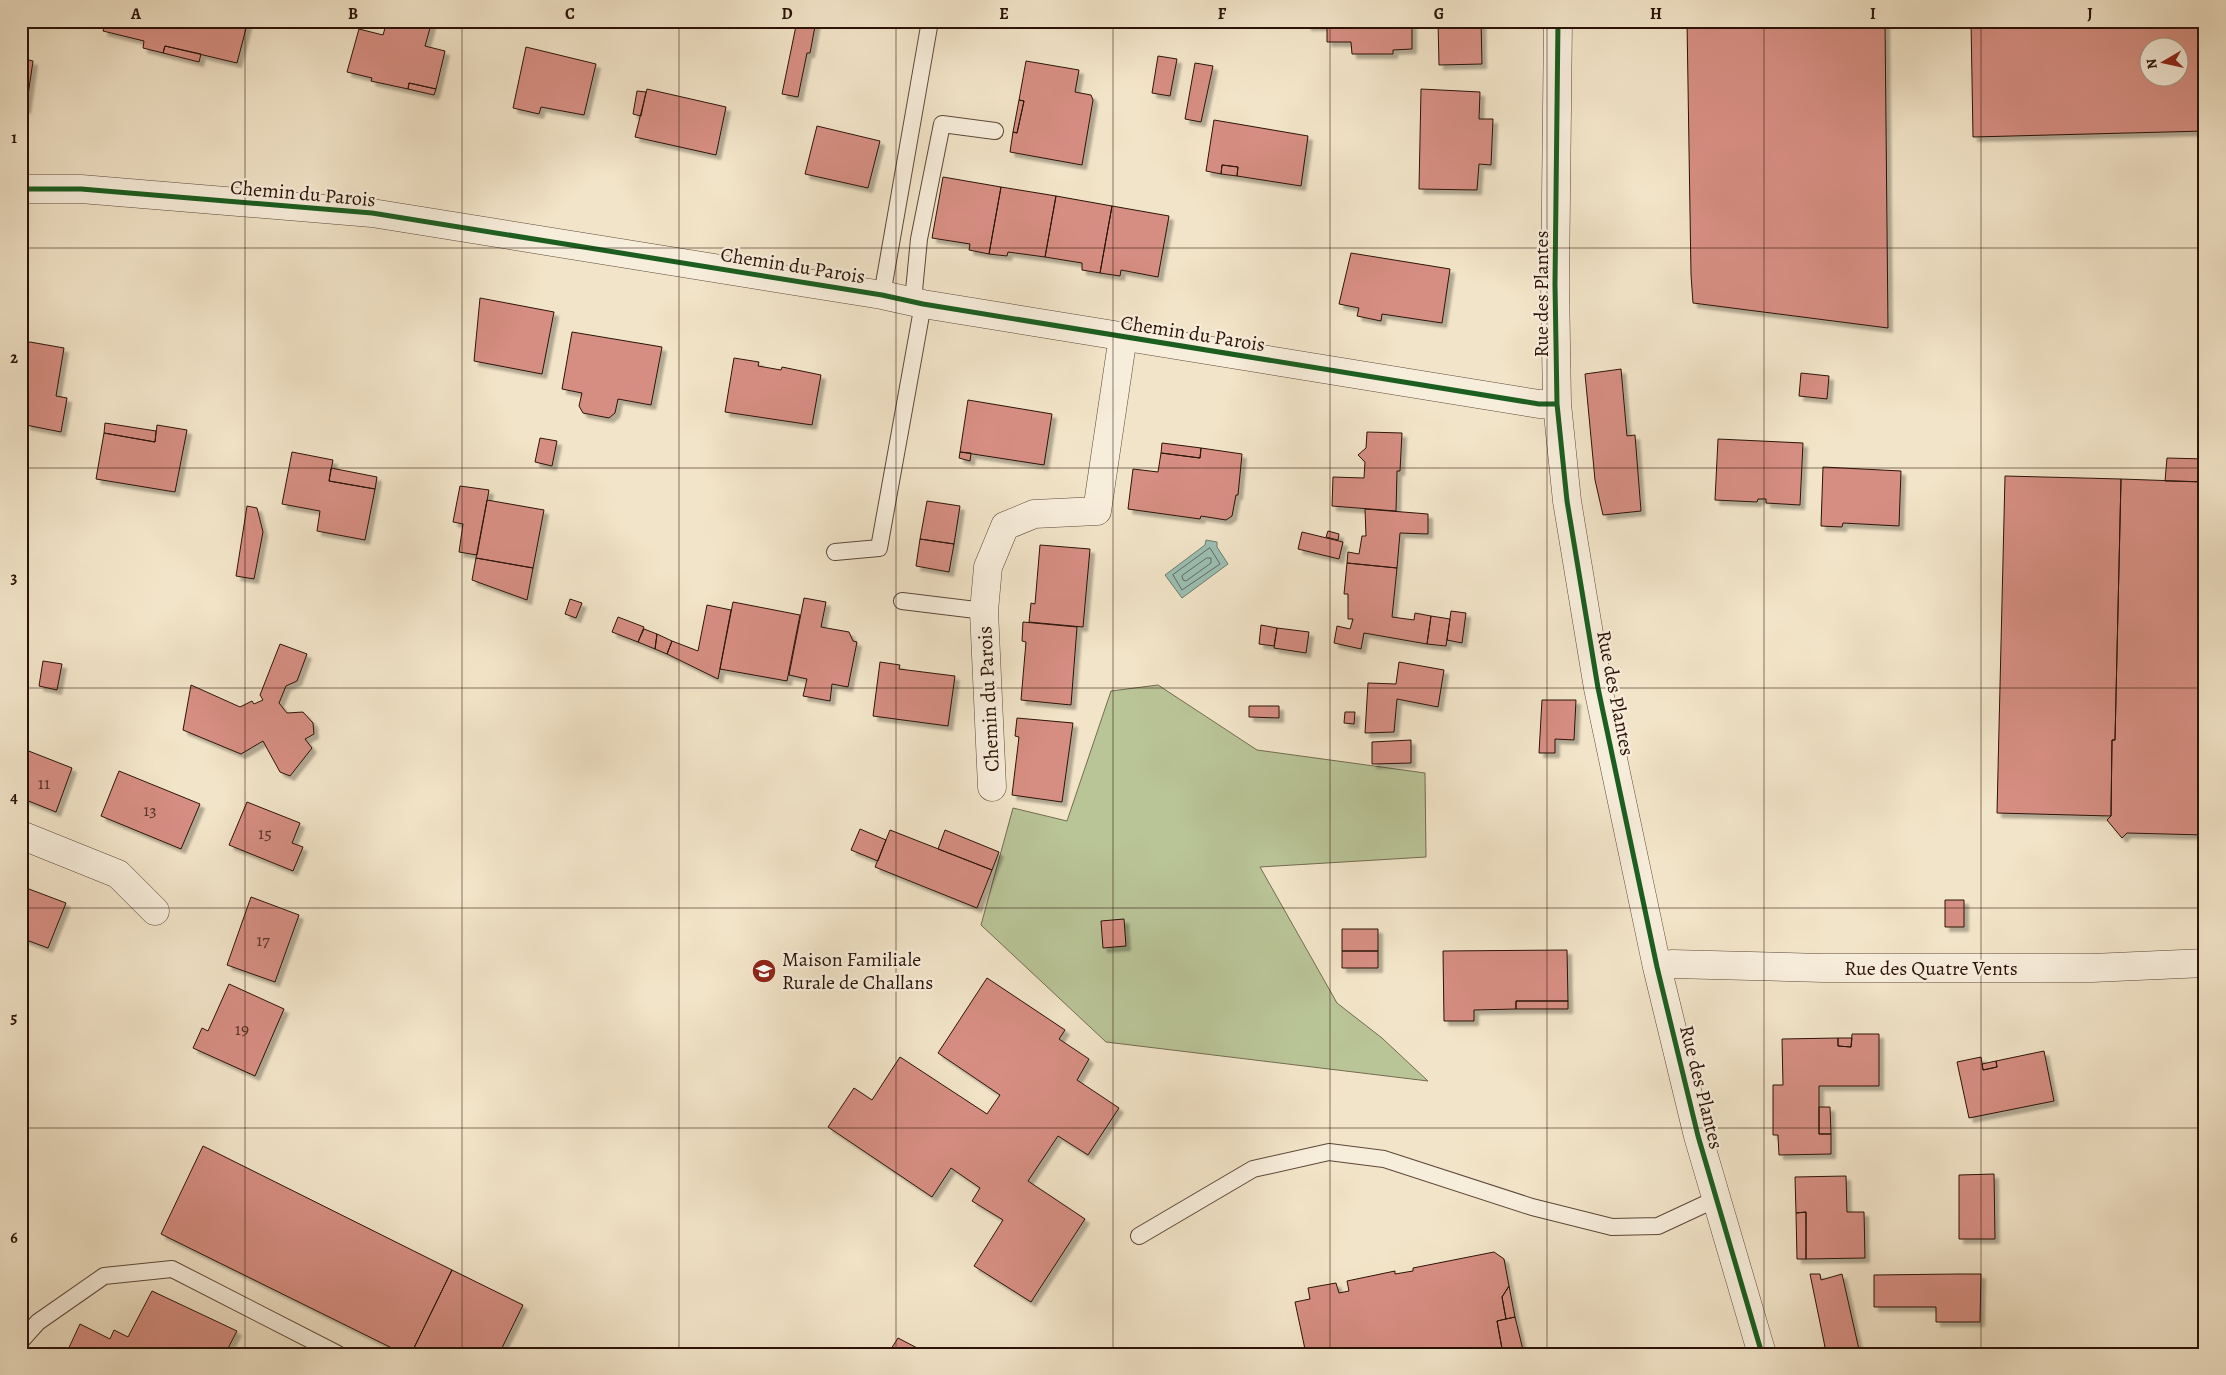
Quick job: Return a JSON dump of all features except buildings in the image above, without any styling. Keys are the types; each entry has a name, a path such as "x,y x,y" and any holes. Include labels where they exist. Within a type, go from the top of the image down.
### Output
{"street":[{"name":"Rue des Plantes","path":"1558,21 1555,284 1557,404 1567,501 1598,688 1657,967 1698,1136 1762,1354"},
{"name":"Chemin du Parois","path":"21,189 81,189 372,213 1539,404 1557,404"},
{"name":"Chemin du Parois","path":"992,787 984,611 988,567 1006,526 1034,514 1098,510 1123,336"},
{"path":"21,835 118,874 155,911"},
{"name":"Rue des Quatre Vents","path":"1657,967 1672,964 1824,968 2082,968 2205,963"}],"lane":[{"path":"882,295 930,21"},
{"path":"834,552 879,548 918,302 919,239 942,124 995,131"},
{"path":"902,601 984,611"},
{"path":"1140,1236 1253,1169 1329,1152 1384,1159 1532,1207 1612,1227 1658,1226 1716,1199"},
{"path":"21,1341 38,1322 104,1276 172,1269 338,1354"}],"green space":[{"path":"1158,685 1257,750 1425,773 1426,857 1260,867 1337,1003 1382,1038 1428,1081 1106,1042 981,925 1013,808 1067,821 1111,691"}],"water":[{"path":"1206,540 1217,542 1217,547 1228,564 1182,598 1165,575 1205,545"}],"cycle path":[{"path":"1558,21 1555,284 1557,404 1567,501 1598,688 1657,967 1698,1136 1762,1354"},
{"path":"21,189 81,189 372,213 1539,404 1557,404"}],"place":[{"name":"Maison Familiale Rurale de Challans","path":"764,971"}]}
